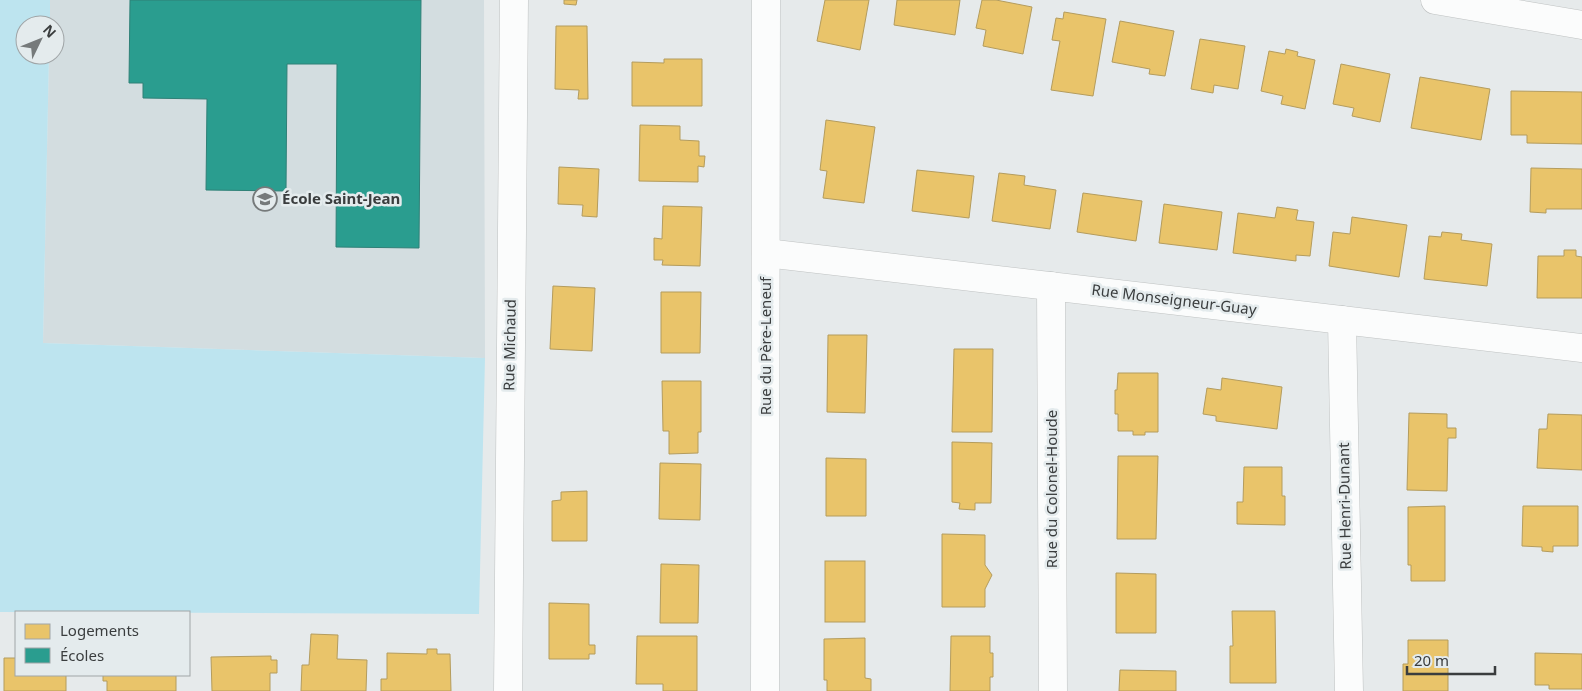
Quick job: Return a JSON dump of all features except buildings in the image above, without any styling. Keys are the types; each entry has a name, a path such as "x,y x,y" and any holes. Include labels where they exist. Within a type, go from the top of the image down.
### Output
{"street":[{"name":"Rue Michaud","path":"508,691 514,0"},
{"name":"Rue du Père-Leneuf","path":"765,691 766,0"},
{"path":"1435,0 1582,25"},
{"name":"Rue Monseigneur-Guay","path":"766,253 1582,348"},
{"name":"Rue du Colonel-Houde","path":"1051,286 1053,691"},
{"name":"Rue Henri-Dunant","path":"1342,320 1349,691"}],"shaded area":[{"path":"0,0 50,0 50,15 15,15 15,65 49,65 43,343 485,358 479,614 190,613 190,611 0,612"},
{"name":"École Saint-Jean","path":"50,0 484,0 485,358 43,343 49,65 65,65 65,15 50,15"}],"place":[{"name":"École Saint-Jean","path":"265,199"}]}
